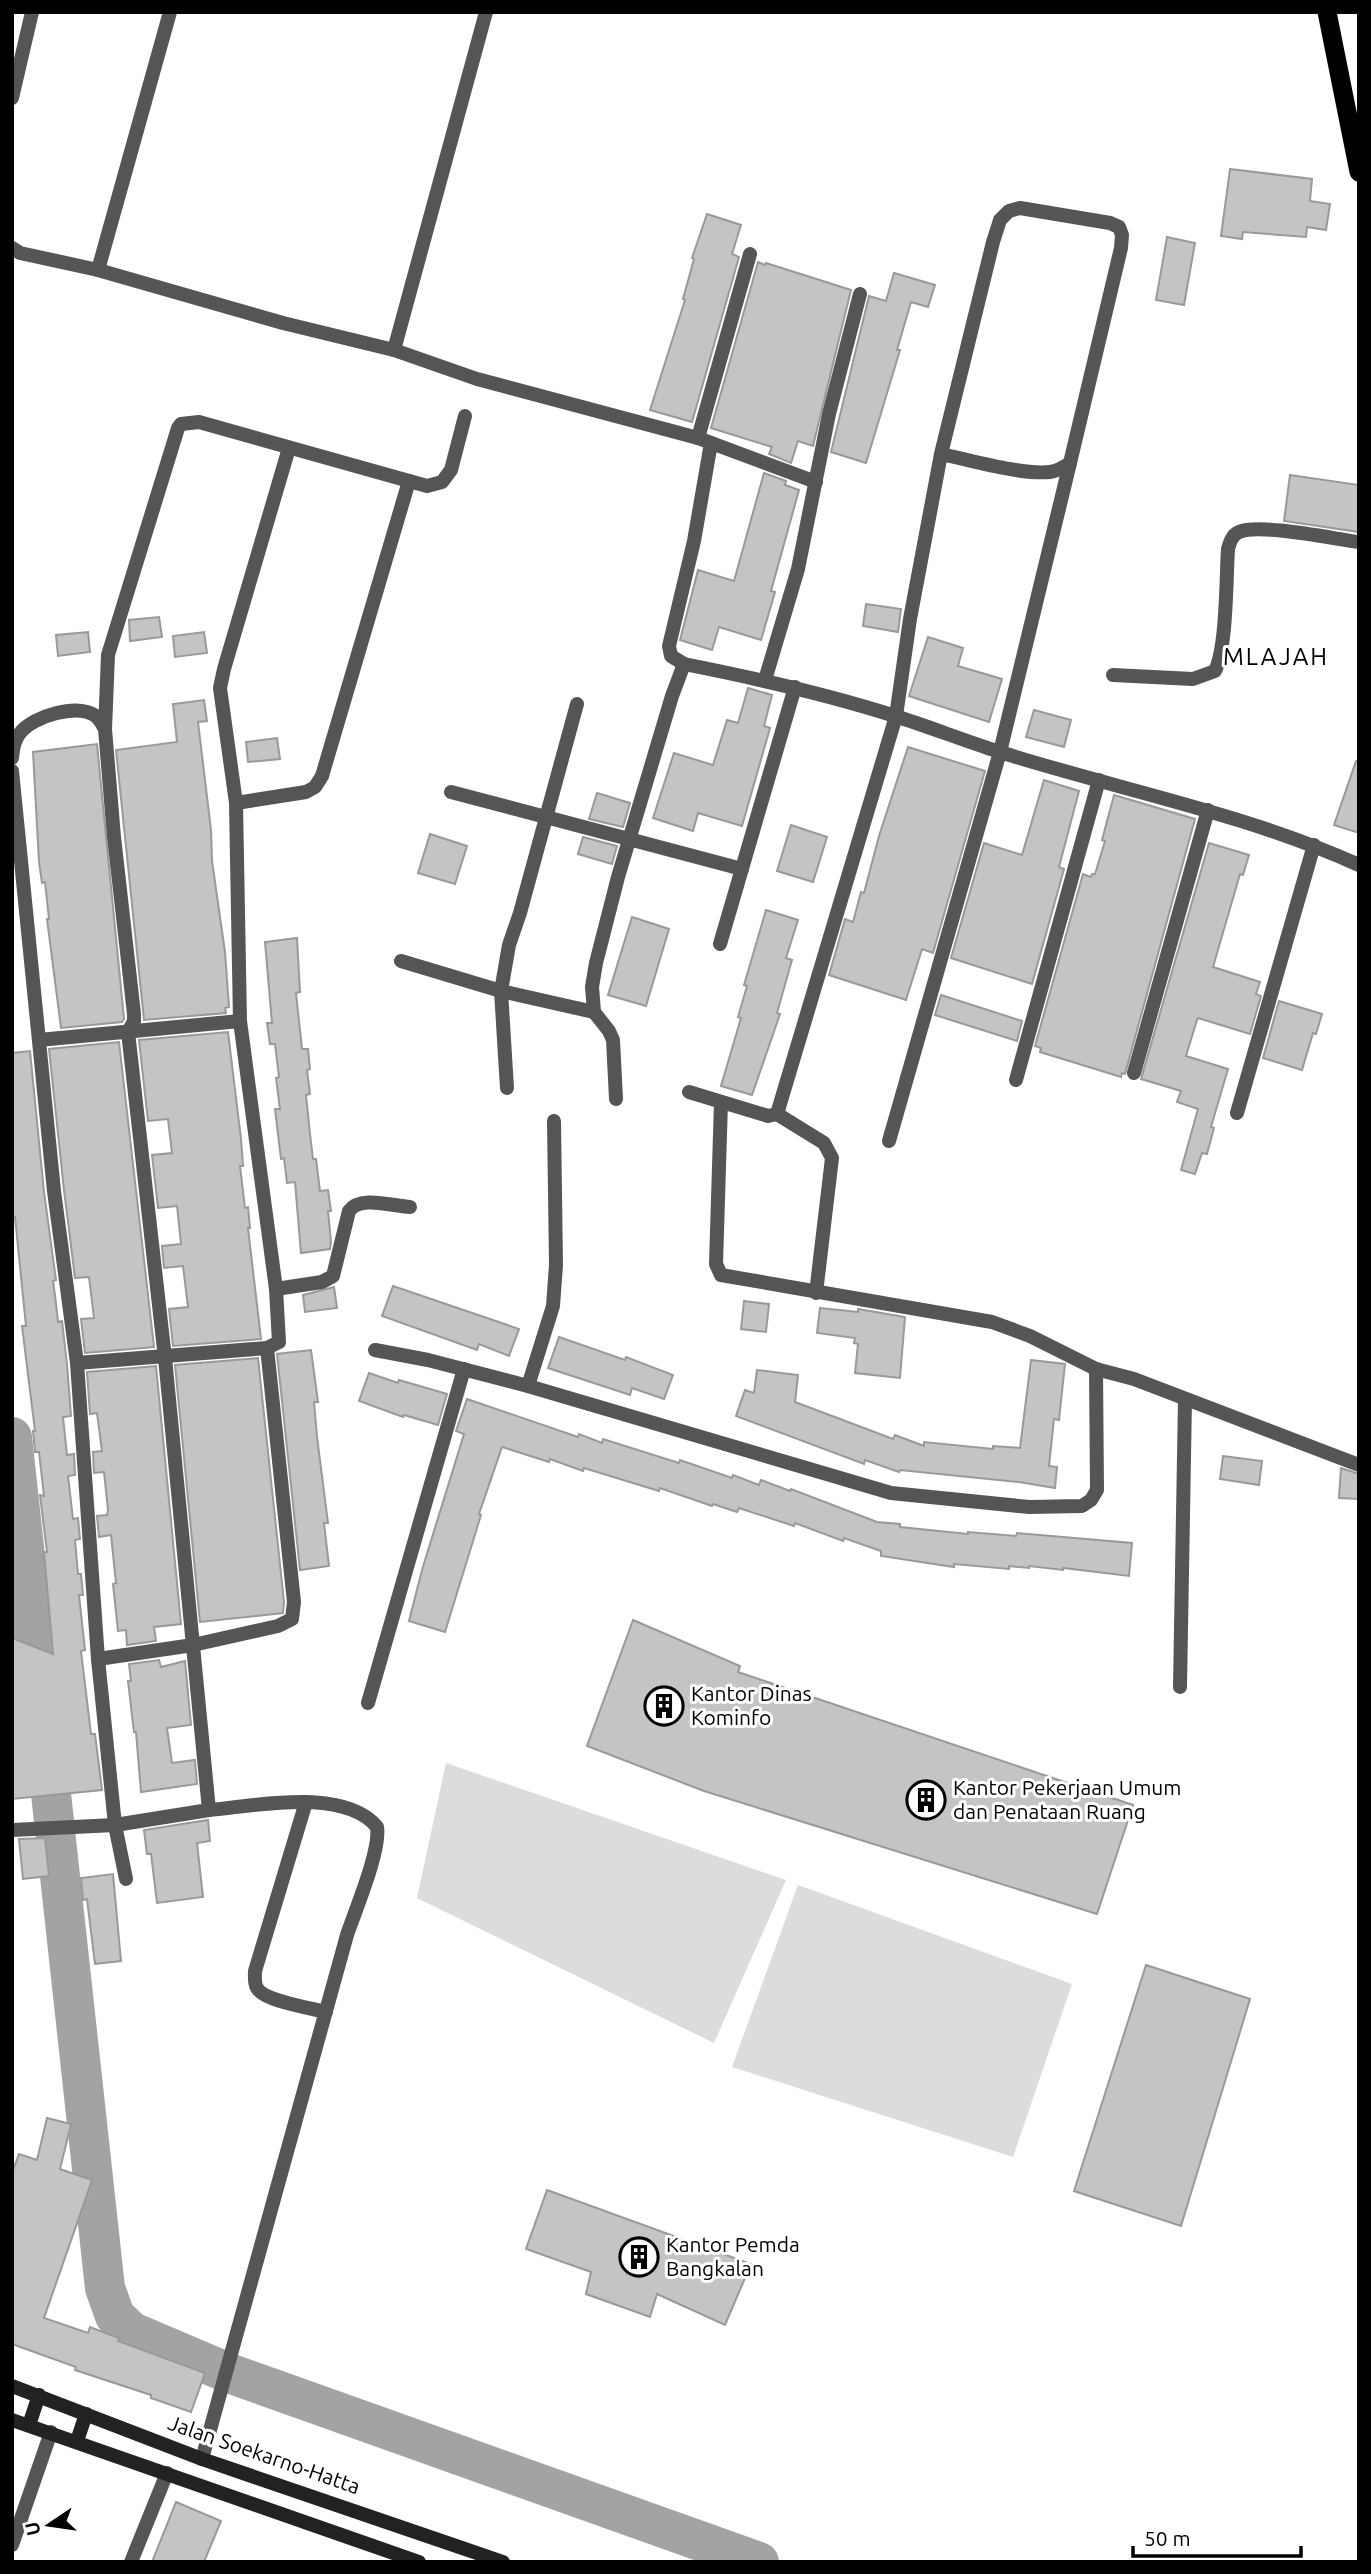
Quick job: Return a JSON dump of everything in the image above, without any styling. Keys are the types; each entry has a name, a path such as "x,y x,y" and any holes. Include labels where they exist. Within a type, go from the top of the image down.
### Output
{"highway":[{"path":"1327,12 1359,172"}],"main road":[{"name":"Jalan Soekarno-Hatta","path":"12,2386 202,2459 503,2562"},
{"path":"29,2425 39,2395"},
{"path":"77,2441 86,2414"},
{"path":"12,2420 419,2562"}],"street":[{"path":"12,98 32,12"},
{"path":"98,270 170,12"},
{"path":"394,350 486,12"},
{"path":"777,1114 896,716 910,619 941,454 1000,220 1009,211 1020,208 1110,223 1119,228 1122,236 1121,248 1070,463 1000,752 888,1141"},
{"path":"12,248 20,253 98,270 283,323 394,350 477,379 705,441 816,482"},
{"path":"750,254 705,441 694,541 669,646 673,659 684,664 795,687 896,716 1000,752 1208,810 1314,845 1359,865"},
{"path":"765,680 798,569 830,414 860,294"},
{"path":"209,1810 165,1358 128,1032 134,1021 134,1014 105,729 108,655 177,428 181,424 199,422 427,486 442,482 451,470 465,416"},
{"path":"77,1363 267,1349 279,1342 276,1289 240,1021 236,803 220,688 289,448"},
{"path":"941,454 1032,471 1051,472 1070,463"},
{"path":"236,803 306,792 315,787 322,775 410,481"},
{"path":"1113,675 1193,679 1215,671 1221,652 1228,549 1232,537 1241,531 1266,529 1359,542"},
{"path":"616,1099 613,1040 594,1012 596,963 630,838 684,664"},
{"path":"720,944 795,687"},
{"path":"507,1088 501,991 509,945 520,914 577,704"},
{"path":"12,758 18,736 38,719 61,712 81,711 96,716 105,729"},
{"path":"12,771 54,1191 77,1363 98,1659 115,1825 126,1879"},
{"path":"1016,1080 1099,780"},
{"path":"451,792 742,869"},
{"path":"1134,1073 1208,810"},
{"path":"1237,1113 1314,845"},
{"path":"401,961 501,991 594,1012"},
{"path":"39,1040 240,1021"},
{"path":"689,1091 768,1116 777,1114 824,1143 832,1158 816,1293"},
{"path":"721,1102 716,1268 726,1277 992,1322 1030,1336 1096,1369 1134,1379 1359,1465"},
{"path":"528,1386 553,1306 556,1265 554,1121"},
{"path":"276,1289 322,1282 333,1276 352,1207 364,1203 410,1207"},
{"path":"98,1659 193,1645 278,1626 292,1619 294,1602 267,1349"},
{"path":"374,1350 464,1368 891,1493 1029,1507 1082,1506 1091,1500 1097,1490 1096,1369"},
{"path":"368,1703 464,1368"},
{"path":"1180,1687 1185,1399"},
{"path":"306,1802 257,1962 255,1979 257,1989 265,1996 326,2012"},
{"path":"12,1830 115,1825 209,1810 306,1802 327,1804 358,1813 372,1821 378,1833 202,2459"},
{"path":"12,2545 51,2432"},
{"path":"131,2562 167,2473"}],"shaded area":[{"path":"446,1763 786,1880 714,2043 417,1898"},
{"path":"798,1885 1072,1984 1013,2157 732,2067"}],"building":[{"path":"1230,169 1312,179 1310,201 1330,204 1326,230 1307,227 1306,237 1243,232 1242,239 1221,236"},
{"path":"707,214 741,225 732,254 739,257 692,422 650,410 685,300 683,299 694,259 692,258"},
{"path":"1167,237 1195,243 1184,305 1156,300"},
{"path":"758,262 851,290 813,446 798,441 791,463 769,454 772,447 711,428"},
{"path":"894,273 935,285 928,307 911,302 897,350 900,350 866,463 831,452 869,296 886,301"},
{"path":"764,473 786,481 785,485 799,490 771,591 775,592 761,640 719,627 712,650 680,640 698,570 734,581"},
{"path":"1290,475 1359,485 1359,532 1284,521"},
{"path":"866,604 901,609 898,632 863,626"},
{"path":"159,617 162,637 130,641 129,620"},
{"path":"88,632 90,652 58,656 56,635"},
{"path":"204,632 207,653 175,657 173,636"},
{"path":"928,637 963,648 958,666 1002,679 989,722 909,696"},
{"path":"748,688 772,695 764,726 770,728 742,826 698,813 693,831 653,818 674,753 713,765 727,720 738,723"},
{"path":"204,700 207,721 198,722 229,1007 225,1008 226,1013 144,1020 116,750 177,742 173,704"},
{"path":"1034,710 1071,720 1064,747 1026,737"},
{"path":"277,738 280,759 248,762 246,742"},
{"path":"97,744 124,1019 122,1022 61,1028 45,882 42,883 39,862 33,752"},
{"path":"908,747 985,771 933,953 922,949 906,1000 829,975 845,919 853,922 861,892 864,893"},
{"path":"1356,761 1359,762 1359,833 1334,825"},
{"path":"1044,780 1079,791 1059,867 1064,869 1032,984 951,958 984,843 1022,855"},
{"path":"597,793 630,803 623,827 589,819"},
{"path":"1114,795 1195,819 1125,1074 1122,1073 1121,1077 1040,1052 1041,1048 1035,1046 1083,874 1091,877 1095,874"},
{"path":"791,825 827,837 813,882 777,871"},
{"path":"430,834 467,846 455,884 418,873"},
{"path":"583,837 617,846 612,864 578,854"},
{"path":"1209,843 1249,855 1243,875 1240,874 1213,967 1260,982 1256,994 1261,996 1250,1034 1198,1018 1197,1020 1186,1056 1228,1069 1211,1127 1214,1128 1207,1154 1202,1153 1195,1174 1181,1170 1198,1109 1177,1102 1181,1091 1141,1079"},
{"path":"766,910 798,920 786,958 792,960 777,1013 780,1014 752,1095 721,1086 741,1018 738,1017 747,986 744,985"},
{"path":"632,917 669,929 646,1006 608,995"},
{"path":"297,938 300,992 296,993 302,1049 308,1049 310,1094 306,1095 313,1159 316,1159 320,1191 328,1190 331,1211 328,1211 330,1249 301,1253 295,1182 287,1183 275,1109 280,1109 276,1078 279,1077 275,1044 270,1044 267,1023 272,1023 265,942"},
{"path":"941,995 1022,1021 1017,1041 935,1015"},
{"path":"1279,1001 1322,1014 1302,1070 1263,1058"},
{"path":"228,1032 241,1139 243,1166 240,1166 245,1208 248,1207 261,1339 173,1346 169,1309 188,1307 183,1266 164,1268 162,1246 181,1244 177,1206 158,1208 152,1155 172,1153 168,1119 148,1121 139,1040"},
{"path":"119,1042 154,1347 85,1353 81,1319 94,1318 89,1277 75,1278 49,1049"},
{"path":"30,1051 56,1280 53,1281 58,1322 62,1321 67,1364 71,1416 63,1417 67,1455 74,1454 75,1475 68,1476 73,1519 78,1518 80,1539 75,1540 83,1595 79,1595 85,1650 81,1651 91,1734 95,1734 102,1790 12,1799 12,1638 53,1654 44,1552 47,1552 40,1495 44,1496 39,1452 35,1452 35,1431 22,1326 26,1326 15,1217 12,1217 12,1053"},
{"path":"393,1286 519,1329 509,1356 479,1344 477,1350 382,1316"},
{"path":"334,1287 337,1308 305,1312 303,1295"},
{"path":"744,1301 769,1304 766,1332 741,1329"},
{"path":"820,1308 858,1312 858,1309 905,1317 900,1378 855,1373 858,1344 854,1343 855,1338 817,1333"},
{"path":"559,1337 625,1360 626,1357 673,1375 664,1399 632,1388 630,1395 548,1368"},
{"path":"311,1350 318,1402 314,1402 328,1523 324,1523 329,1566 300,1570 277,1354"},
{"path":"258,1358 283,1613 200,1622 175,1365"},
{"path":"1031,1360 1065,1364 1059,1420 1054,1419 1049,1466 1057,1467 1055,1488 1019,1482 899,1472 865,1460 864,1464 736,1416 745,1390 754,1393 757,1370 798,1375 795,1402 893,1439 895,1435 924,1446 924,1442 993,1449 993,1446 1020,1448"},
{"path":"156,1366 181,1624 154,1627 156,1641 127,1645 126,1630 118,1631 111,1535 99,1537 97,1516 107,1515 108,1510 104,1472 94,1473 93,1452 102,1451 97,1413 90,1414 87,1372"},
{"path":"369,1373 398,1383 399,1380 447,1394 438,1425 404,1415 403,1417 359,1401"},
{"path":"467,1399 578,1437 579,1434 602,1443 603,1439 679,1463 680,1460 732,1478 733,1475 759,1485 761,1480 877,1522 900,1524 900,1527 968,1534 1016,1536 1017,1533 1132,1543 1129,1576 1029,1566 1009,1566 1009,1569 954,1564 954,1567 881,1556 881,1551 844,1538 843,1541 795,1523 794,1526 739,1508 737,1512 713,1504 712,1506 660,1488 659,1491 502,1447 479,1514 481,1515 445,1632 409,1621 464,1434 456,1431"},
{"path":"1223,1456 1262,1461 1259,1485 1220,1479"},
{"path":"1341,1468 1359,1474 1359,1499 1339,1498"},
{"name":"Kantor Pekerjaan Umum dan Penataan Ruang","path":"633,1620 740,1666 738,1672 1133,1805 1097,1914 704,1791 587,1746"},
{"path":"159,1660 161,1667 185,1661 191,1725 167,1728 172,1763 195,1760 197,1784 141,1792 128,1681 131,1681 129,1664"},
{"path":"208,1820 210,1841 197,1843 203,1897 157,1903 151,1854 147,1854 144,1830"},
{"path":"45,1838 49,1876 23,1879 19,1839"},
{"path":"113,1874 121,1961 95,1964 87,1899 83,1900 81,1878"},
{"path":"1146,1965 1250,1999 1181,2226 1074,2191"},
{"path":"47,2118 71,2124 60,2169 92,2180 44,2318 88,2333 90,2327 119,2338 118,2341 205,2373 191,2412 12,2344 12,2173 19,2154 37,2160"},
{"name":"Kantor Pemda Bangkalan","path":"547,2190 751,2264 725,2325 657,2294 650,2317 586,2294 591,2272 526,2249"},
{"path":"176,2502 221,2521 204,2562 152,2562"}],"waterway":[{"path":"12,1437 105,2288 115,2316 132,2332 226,2372 759,2562"}],"place":[{"name":"Kantor Dinas Kominfo","path":"664,1706"},
{"name":"Kantor Pekerjaan Umum dan Penataan Ruang","path":"926,1800"},
{"name":"Kantor Pemda Bangkalan","path":"639,2257"}],"district":[{"name":"MLAJAH","path":"1276,657"}]}
